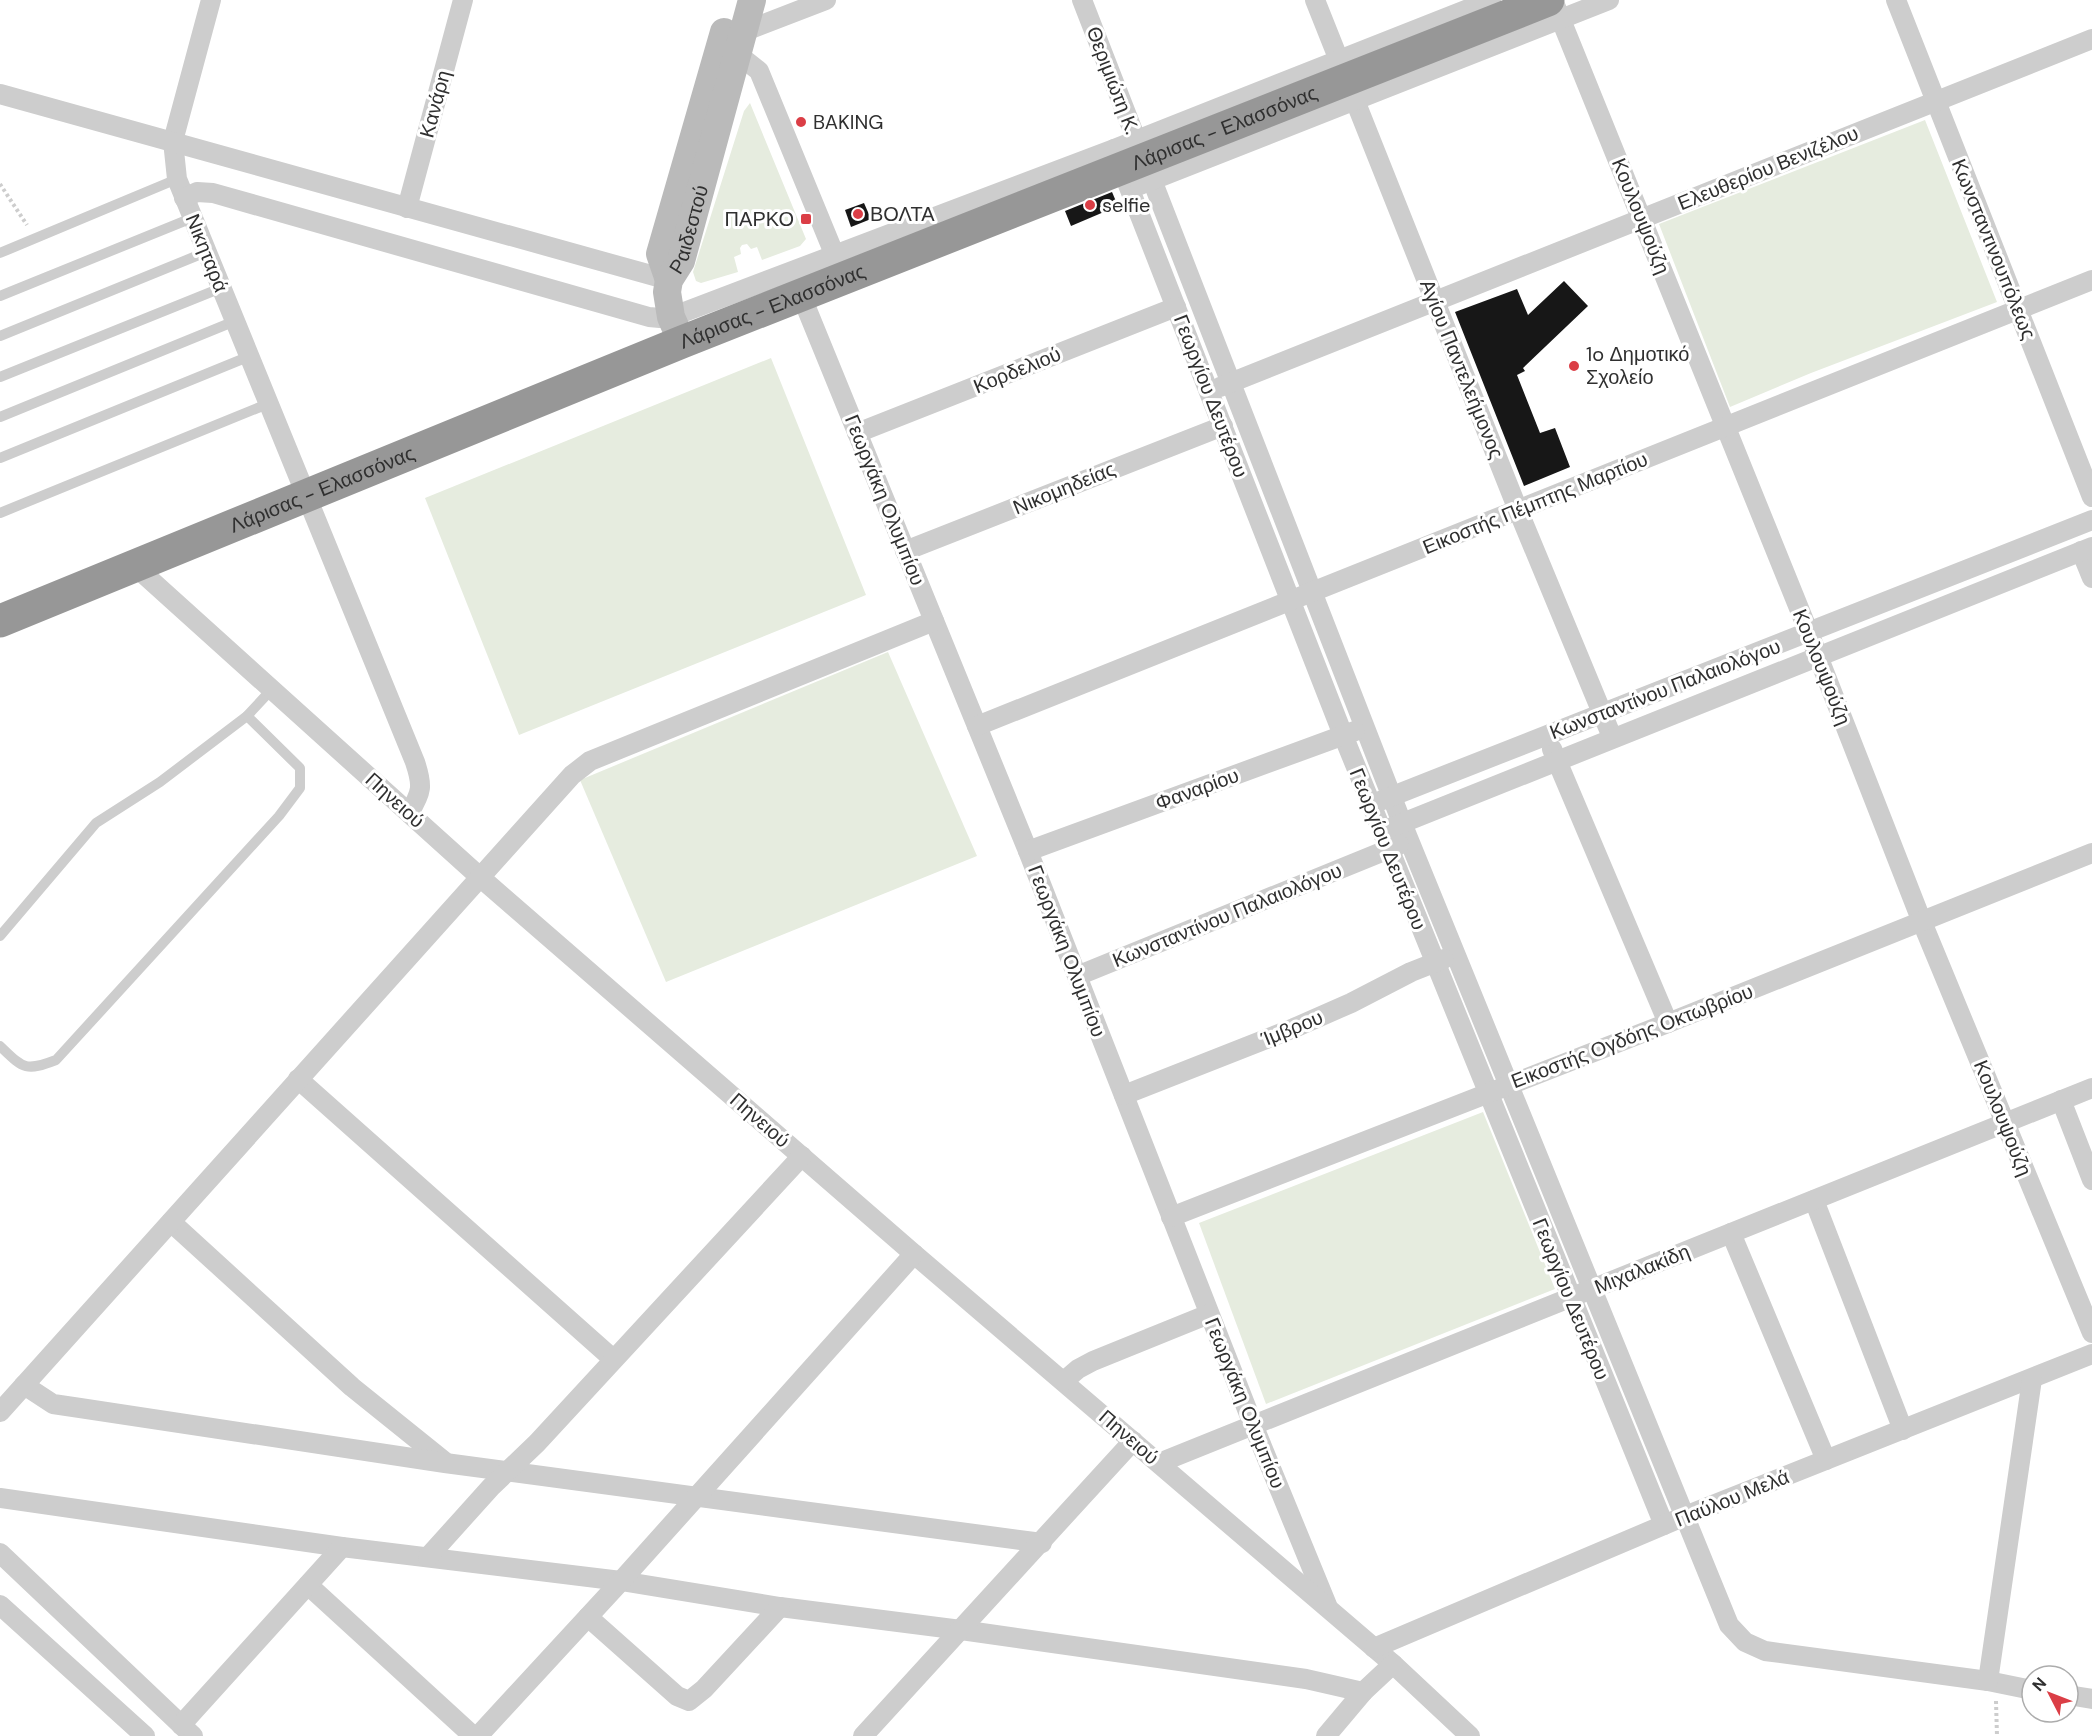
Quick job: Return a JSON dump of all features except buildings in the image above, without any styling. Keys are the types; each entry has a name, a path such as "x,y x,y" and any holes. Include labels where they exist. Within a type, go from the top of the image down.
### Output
{"highway":[{"name":"Λάρισας - Ελασσόνας","path":"0,621 308,496 677,329 801,296 840,267 1133,164 1347,81 1555,10"}],"street":[{"name":"Νικηταρά","path":"211,0 173,141 181,189 308,496 420,777 419,797 409,813"},
{"name":"Κανάρη","path":"407,208 463,0"},
{"name":"Ραιδεστού","path":"733,0 734,42"},
{"name":"Ραιδεστού","path":"669,280 681,261 734,42 752,0"},
{"path":"181,189 213,193 649,317 677,329 840,267 759,71 734,42 826,0"},
{"name":"Θεριμιώτη Κ.","path":"1082,0 1133,164"},
{"name":"Αγίου Παντελεήμονος","path":"1315,0 1518,510 1612,737"},
{"path":"1347,81 1491,0"},
{"name":"Κουλουψούζη","path":"1553,0 1555,10 1642,218 1809,633 1922,922 2092,1333"},
{"path":"1555,10 1609,0"},
{"name":"Κωνσταντινουπόλεως","path":"1896,0 2092,497"},
{"name":"Ελευθερίου Βενιζέλου","path":"1209,391 2092,39"},
{"path":"0,94 669,280 668,303 677,329"},
{"name":"Γεωργίου Δευτέρου","path":"1133,164 1176,307 1342,735 1664,1526"},
{"name":"Γεωργίου Δευτέρου","path":"1133,164 1231,382 1406,832 1729,1625 1745,1642 1765,1651 1988,1681 2020,1688"},
{"name":"Εικοστής Πέμπτης Μαρτίου","path":"977,726 2092,280"},
{"name":"Γεωργάκη Ολυμπίου","path":"801,296 1028,851 1209,1314 1328,1608"},
{"name":"Κορδελιού","path":"857,433 1176,307"},
{"name":"Νικομηδείας","path":"905,551 1223,426"},
{"name":"Κωνσταντίνου Παλαιολόγου","path":"1371,805 2092,520"},
{"path":"2087,549 2092,578"},
{"name":"Κωνσταντίνου Παλαιολόγου","path":"1077,976 1389,850 1406,832 1557,760 2087,549"},
{"name":"Πηνειού","path":"136,567 482,878 914,1254 1393,1664 1470,1736"},
{"path":"0,1412 298,1079 482,878 572,775 590,761 934,621"},
{"name":"Φαναρίου","path":"1028,851 1365,727"},
{"path":"1546,736 1668,1023"},
{"name":"Κωνσταντίνου Παλαιολόγου","path":"1382,831 1406,832"},
{"name":"Εικοστής Ογδόης Οκτωβρίου","path":"1171,1217 1668,1023 2092,853"},
{"name":"Ίμβρου","path":"1124,1095 1351,1003 1411,972 1456,954"},
{"path":"298,1079 613,1359"},
{"name":"Μιχαλακίδη","path":"1159,1463 1254,1427 2092,1088"},
{"path":"2061,1100 2092,1180"},
{"path":"428,1557 802,1156"},
{"path":"1814,1200 1903,1430"},
{"path":"171,1222 352,1387 445,1463"},
{"path":"1731,1233 1826,1460"},
{"path":"478,1736 697,1497 914,1254"},
{"path":"1064,1381 1078,1369 1093,1361 1209,1314"},
{"name":"Παύλου Μελά","path":"1374,1648 1684,1516 2092,1354"},
{"path":"1988,1681 2032,1379"},
{"path":"24,1385 53,1404 509,1472 1042,1543"},
{"path":"863,1736 1133,1441"},
{"path":"0,1498 342,1547 621,1581 780,1607 1306,1679 1362,1692"},
{"path":"0,1553 187,1731 342,1547"},
{"path":"308,1585 473,1736"},
{"path":"0,1605 145,1736"},
{"path":"588,1617 677,1696 689,1701 704,1689 780,1607"},
{"path":"1326,1736 1362,1692 1393,1664"}],"lane":[{"path":"0,253 35,238 181,189"},
{"path":"0,297 192,218"},
{"path":"0,336 206,252"},
{"path":"0,377 221,288"},
{"path":"0,417 235,321"},
{"path":"0,458 250,356"},
{"path":"0,513 270,403"},
{"path":"0,936 96,823 160,782 247,716 272,689"},
{"path":"0,1046 20,1065 36,1068 56,1060 293,798 300,788 300,768 247,716"}],"path":[{"path":"0,184 35,238"},
{"path":"1988,1681 1996,1697 1997,1736"}],"shaded area":[{"path":"750,103 806,239 800,246 762,260 757,247 751,249 747,244 742,245 741,254 734,257 738,272 701,283 696,281 693,272 744,111"},
{"path":"1925,120 1997,302 1811,373 1730,407 1659,224"},
{"path":"771,358 866,595 519,735 425,498"},
{"path":"888,652 977,856 666,982 580,780"},
{"path":"1483,1112 1555,1289 1266,1404 1199,1223"}],"place":[{"name":"BAKING","path":"801,122"},
{"name":"selfie","path":"1090,205"},
{"name":"ΒΟΛΤΑ","path":"858,214"},
{"name":"ΠΑΡΚΟ","path":"806,219"},
{"name":"1o Δημοτικό Σχολείο","path":"1574,366"}]}
